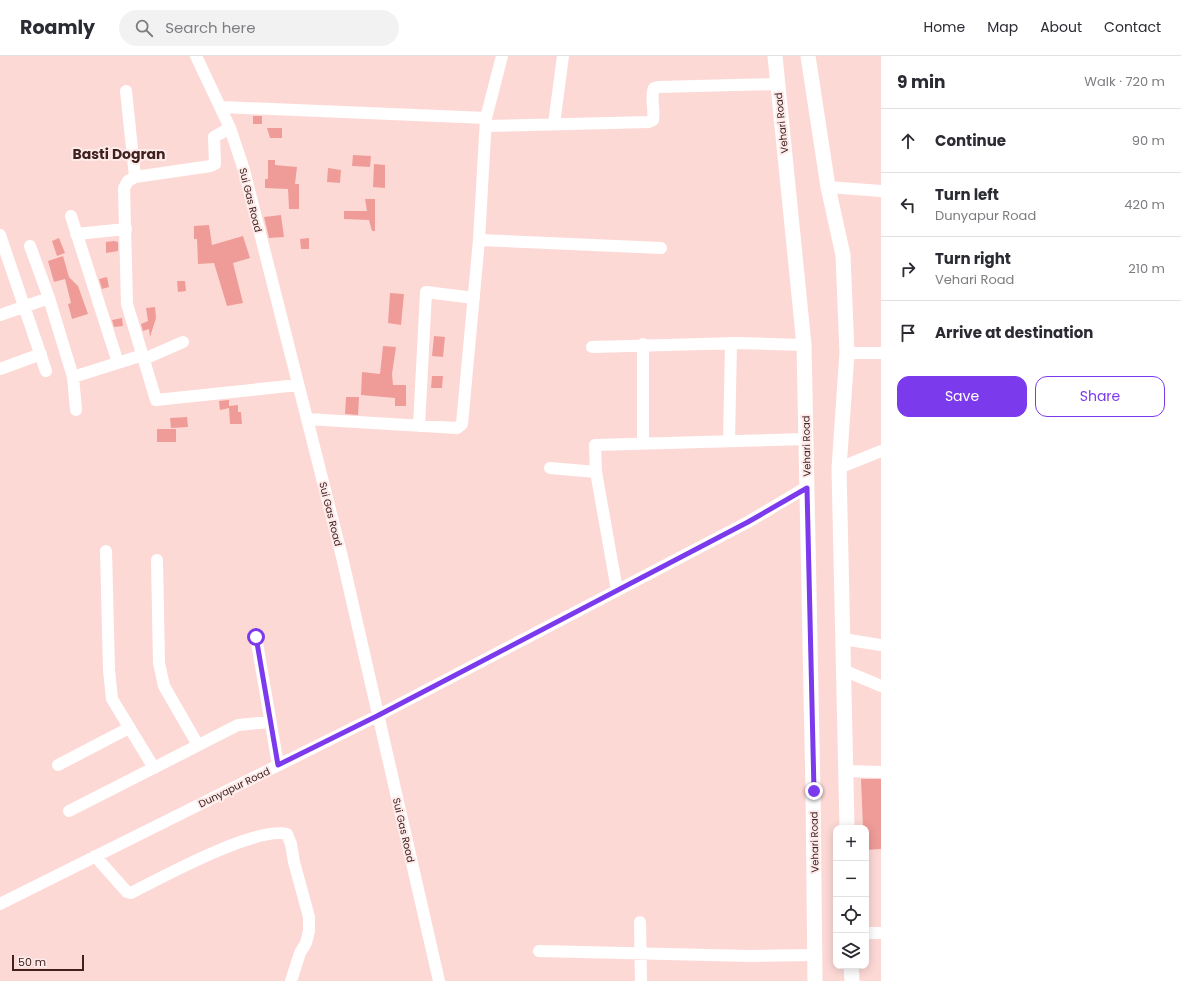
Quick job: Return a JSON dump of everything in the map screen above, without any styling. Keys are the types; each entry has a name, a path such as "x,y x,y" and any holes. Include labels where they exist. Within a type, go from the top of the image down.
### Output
{"main road":[{"name":"Vehari Road","path":"775,56 804,345 815,981"},
{"path":"808,56 828,187 843,255 847,353 839,468 848,825"},
{"path":"851,969 852,981"}],"street":[{"name":"Sui Gas Road","path":"196,56 230,128 244,170 342,557 377,716 439,981"},
{"path":"307,419 457,428 462,424 479,240 486,122 502,56"},
{"path":"554,124 563,56"},
{"path":"220,108 486,122 554,124 649,122 653,120 654,116 652,92 654,88 777,84"},
{"path":"126,91 135,177"},
{"path":"230,128 214,137 215,164 211,166 135,177 128,181 124,188 127,304 156,400 298,386"},
{"path":"828,187 881,191"},
{"path":"71,216 118,363"},
{"path":"76,234 126,229"},
{"path":"0,235 5,268 24,306 46,371"},
{"path":"479,240 661,248"},
{"path":"30,246 49,298 73,377 76,410"},
{"path":"419,426 426,292 474,298"},
{"path":"0,315 49,298"},
{"path":"73,377 143,357 183,342"},
{"path":"592,347 643,344 731,343 804,345"},
{"path":"729,442 731,343"},
{"path":"643,344 643,444"},
{"path":"847,353 881,353"},
{"path":"0,369 41,354"},
{"path":"617,590 596,472 595,445 806,440"},
{"path":"839,468 881,451"},
{"path":"550,468 596,472"},
{"name":"Dunyapur Road","path":"0,904 377,716 748,522 807,488"},
{"path":"106,551 109,670 112,699 154,768"},
{"path":"157,560 159,663 164,686 198,745"},
{"path":"256,637 278,765"},
{"path":"843,639 881,644"},
{"path":"843,670 881,686"},
{"path":"69,811 238,725 270,722"},
{"path":"58,765 129,728"},
{"path":"846,771 881,772"},
{"path":"95,856 127,892 131,893 186,865 239,842 280,832 286,834 291,844 294,862 309,917 309,931 306,943 300,953 291,981"},
{"path":"640,922 641,981"},
{"path":"869,933 881,933"},
{"path":"539,951 751,956 815,954"}],"building":[{"path":"253,116 262,116 262,124 253,124"},
{"path":"267,128 282,128 282,138 270,138"},
{"path":"353,155 371,156 370,167 352,166"},
{"path":"268,160 275,160 275,165 297,167 295,184 299,184 299,209 289,209 288,189 265,188 265,179 268,179"},
{"path":"374,164 385,165 385,188 373,187"},
{"path":"328,168 341,170 340,183 327,182"},
{"path":"365,199 375,199 375,231 372,231 369,220 344,219 344,211 367,211"},
{"path":"281,215 284,237 269,238 264,217"},
{"path":"209,225 212,245 243,236 250,258 233,263 243,303 227,306 214,263 198,264 197,239 194,239 194,226"},
{"path":"59,238 65,253 57,256 52,241"},
{"path":"309,238 309,249 301,249 300,239"},
{"path":"106,242 118,242 118,251 106,253"},
{"path":"63,256 69,277 78,286 88,314 72,319 68,304 71,303 65,279 54,282 48,261"},
{"path":"107,277 109,287 102,289 99,279"},
{"path":"177,281 185,281 186,291 178,292"},
{"path":"390,293 404,294 401,325 388,323"},
{"path":"155,307 156,318 150,337 149,329 143,331 141,324 148,321 146,308"},
{"path":"122,318 123,326 114,327 112,320"},
{"path":"434,336 445,337 443,357 432,356"},
{"path":"383,346 396,347 392,374 393,385 406,385 406,406 395,406 395,398 361,395 362,372 380,374"},
{"path":"432,376 443,376 442,388 431,388"},
{"path":"346,397 359,397 358,415 345,414"},
{"path":"229,400 229,406 238,405 238,412 241,412 242,424 230,424 229,408 220,410 219,401"},
{"path":"187,417 188,427 171,428 170,418"},
{"path":"157,429 176,429 176,442 157,442"},
{"path":"861,779 881,779 881,849 869,850 869,825 863,825"}],"district":[{"name":"Basti Dogran","path":"119,154"}],"route":[{"path":"256,637 278,765 377,716 540,629 748,522 807,488 814,791"}]}
